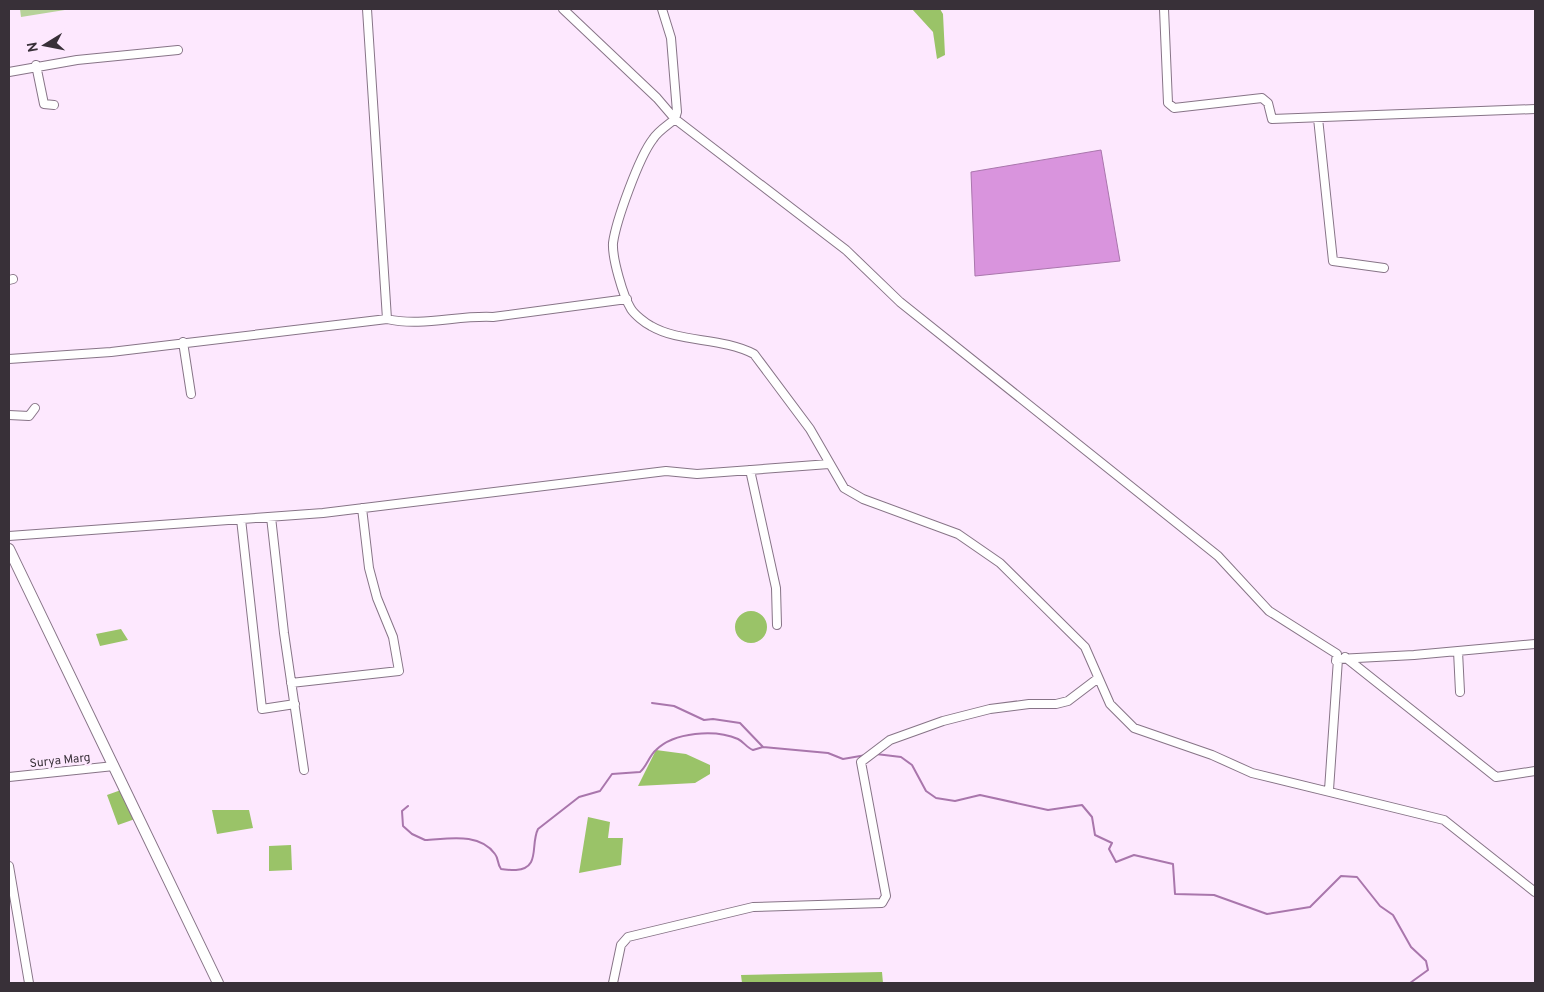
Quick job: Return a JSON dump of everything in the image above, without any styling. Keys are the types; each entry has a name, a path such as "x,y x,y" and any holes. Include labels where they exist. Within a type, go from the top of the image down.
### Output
{"street":[{"path":"367,9 387,319"},
{"path":"564,9 657,98 675,119 846,250 900,302 1218,556 1269,610 1337,654 1329,790"},
{"path":"662,9 672,38 677,112 675,119 652,140 630,186 613,244 619,277 632,310 649,325 666,334 741,347 754,354 810,429 844,488 906,516 958,534 1000,563 1085,647 1097,679 1110,704 1134,728 1212,755 1252,773 1329,790 1444,820 1535,892"},
{"path":"1164,9 1168,103 1174,108 1262,98 1268,103 1272,120 1535,109"},
{"path":"9,72 36,65 178,50"},
{"path":"36,65 44,104 54,105"},
{"path":"1318,118 1333,261 1351,265 1384,268"},
{"path":"9,359 111,352 387,319 406,323 473,316 493,317 628,299"},
{"path":"183,342 191,394"},
{"path":"9,415 30,416 35,408"},
{"path":"9,536 271,517 362,508 666,470 697,474 829,464"},
{"path":"750,470 776,588 777,625"},
{"path":"291,684 399,671 393,637 377,598 369,568 362,508"},
{"path":"271,517 291,684 304,770"},
{"path":"241,519 262,709 294,704"},
{"path":"9,550 218,983"},
{"path":"1336,661 1345,657 1414,655 1535,644"},
{"path":"1458,651 1460,692"},
{"path":"1345,657 1496,777 1535,771"},
{"path":"613,983 621,945 628,937 753,907 882,903 886,896 861,762 890,740 943,720 990,709 1029,704 1056,704 1068,700 1097,679"},
{"name":"Surya Marg","path":"9,777 114,766"},
{"path":"9,866 29,983"}],"green space":[{"path":"20,9 71,9 21,17"},
{"path":"912,9 940,9 943,14 945,55 937,59 933,32"},
{"path":"751,611 757,612 762,616 766,621 766,633 762,638 757,642 751,643 745,642 740,638 736,633 735,627 736,621 740,616 745,612"},
{"path":"121,629 128,640 100,646 96,634"},
{"path":"656,750 686,754 710,765 710,774 695,783 638,786"},
{"path":"121,790 135,819 118,825 107,795"},
{"path":"212,810 249,810 253,828 217,834"},
{"path":"588,817 610,822 608,838 623,838 621,865 579,873"},
{"path":"291,845 292,870 269,871 269,846"},
{"path":"882,972 883,983 742,983 741,975"}],"shaded area":[{"path":"1101,150 1120,261 975,276 971,172"}],"waterway":[{"path":"652,703 674,706 704,720 713,719 740,723 763,747 828,753 843,759 866,755"},
{"path":"408,806 402,811 403,826 412,834 425,840 463,838 481,842 495,854 501,869 516,870 529,865 532,860 538,829 579,797 600,791 612,774 640,772 654,752 673,739 707,733 738,739 753,750 763,747"},
{"path":"876,754 901,757 912,765 926,791 936,798 955,801 980,795 1048,810 1082,805 1092,817 1095,835 1112,843 1109,849 1116,862 1134,855 1173,864 1175,894 1214,895 1267,914 1310,907 1341,876 1357,877 1380,906 1393,915 1411,947 1426,961 1428,970 1410,983"}]}
